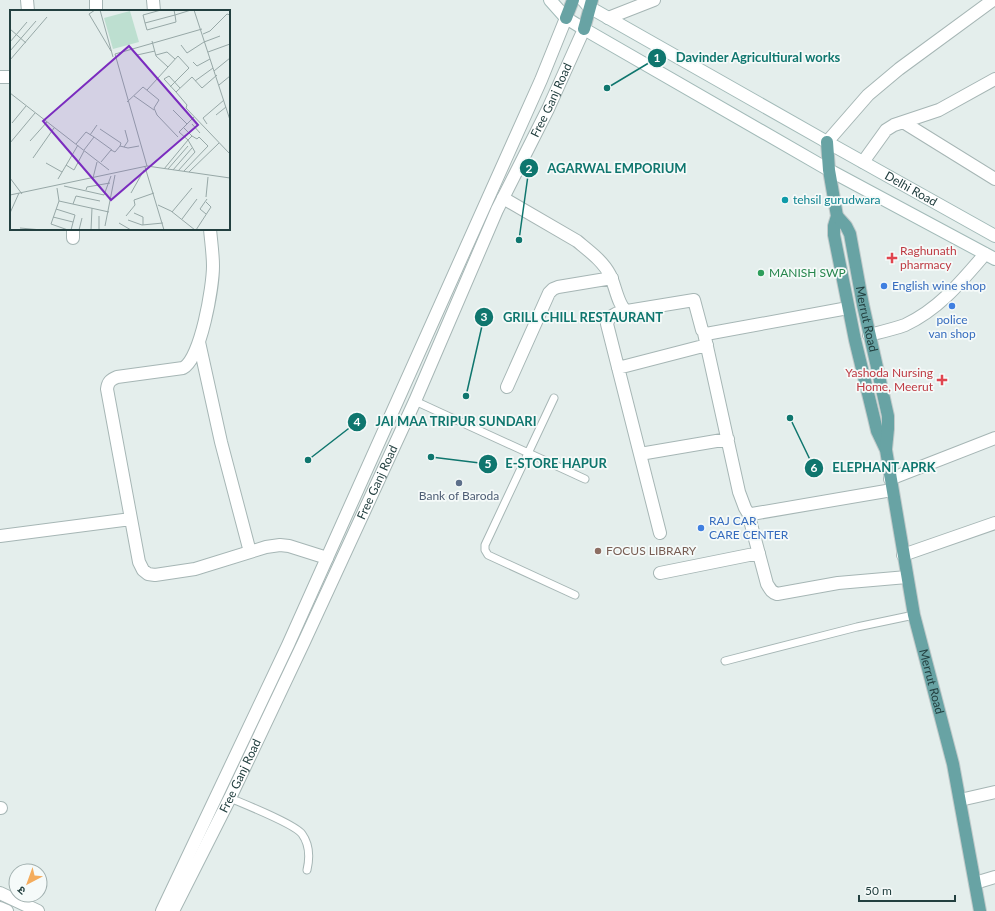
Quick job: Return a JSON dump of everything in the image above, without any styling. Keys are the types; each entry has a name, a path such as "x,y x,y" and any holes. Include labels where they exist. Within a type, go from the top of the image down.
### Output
{"main road":[{"path":"566,18 573,0"},
{"path":"584,29 588,2"},
{"name":"Merrut Road","path":"827,142 829,170 837,216 834,226 834,235 848,308 877,431 886,450"},
{"name":"Merrut Road","path":"837,216 846,226 850,234 869,335 888,416 886,450 914,615 953,764 980,911"}],"street":[{"path":"27,0 28,10"},
{"path":"153,0 154,10"},
{"name":"Delhi Road","path":"550,0 566,18 584,29 829,170 990,257"},
{"path":"608,18 654,0"},
{"path":"827,142 868,95 899,69 993,0"},
{"name":"Delhi Road","path":"588,2 608,18 995,236"},
{"path":"162,911 288,645 541,80 566,18"},
{"name":"Free Ganj Road","path":"173,911 230,798 302,644 414,401 503,198 548,109 584,29"},
{"path":"863,162 886,130 894,125 939,110 995,79"},
{"path":"710,101 718,81"},
{"path":"903,122 995,179"},
{"path":"503,198 577,241 596,258 605,267 612,278 624,310"},
{"path":"210,230 213,266 209,304 199,340 190,363 183,368 117,377 108,383 107,389 139,562 143,570 148,574 155,575 195,569 266,547 280,545 289,546 326,558"},
{"path":"869,335 904,325 935,307 990,257"},
{"path":"507,388 549,293 553,289 612,278"},
{"path":"660,533 618,368 608,319 624,310 631,311 694,300 705,339 739,492 748,513 770,590 777,594 838,583 907,577"},
{"path":"618,368 705,339 708,333 848,308"},
{"path":"199,340 221,442 250,552"},
{"path":"748,513 752,514 891,484 995,438"},
{"path":"640,454 728,439"},
{"path":"0,536 131,519"},
{"path":"903,555 995,523"},
{"path":"660,573 759,553"},
{"path":"960,800 995,792"},
{"path":"975,882 995,878"},
{"path":"0,893 38,911"},
{"path":"0,908 7,911"}],"lane":[{"path":"554,398 485,545 485,550 488,555 575,595"},
{"path":"414,401 585,479"},
{"path":"725,661 857,627 914,615"},
{"path":"230,798 286,823 302,833 308,845 310,859 307,870"}],"place":[{"name":"Davinder Agricultiural works","path":"607,88"},
{"name":"tehsil gurudwara","path":"785,200"},
{"name":"AGARWAL EMPORIUM","path":"519,240"},
{"name":"Raghunath pharmacy","path":"892,258"},
{"name":"MANISH SWP","path":"761,273"},
{"name":"English wine shop","path":"884,286"},
{"name":"police van shop","path":"952,306"},
{"name":"Yashoda Nursing Home, Meerut","path":"942,380"},
{"name":"GRILL CHILL RESTAURANT","path":"466,396"},
{"name":"ELEPHANT APRK","path":"790,418"},
{"name":"E-STORE HAPUR","path":"431,457"},
{"name":"JAI MAA TRIPUR SUNDARI","path":"308,460"},
{"name":"Bank of Baroda","path":"459,483"},
{"name":"RAJ CAR CARE CENTER","path":"701,528"},
{"name":"FOCUS LIBRARY","path":"598,551"}]}
